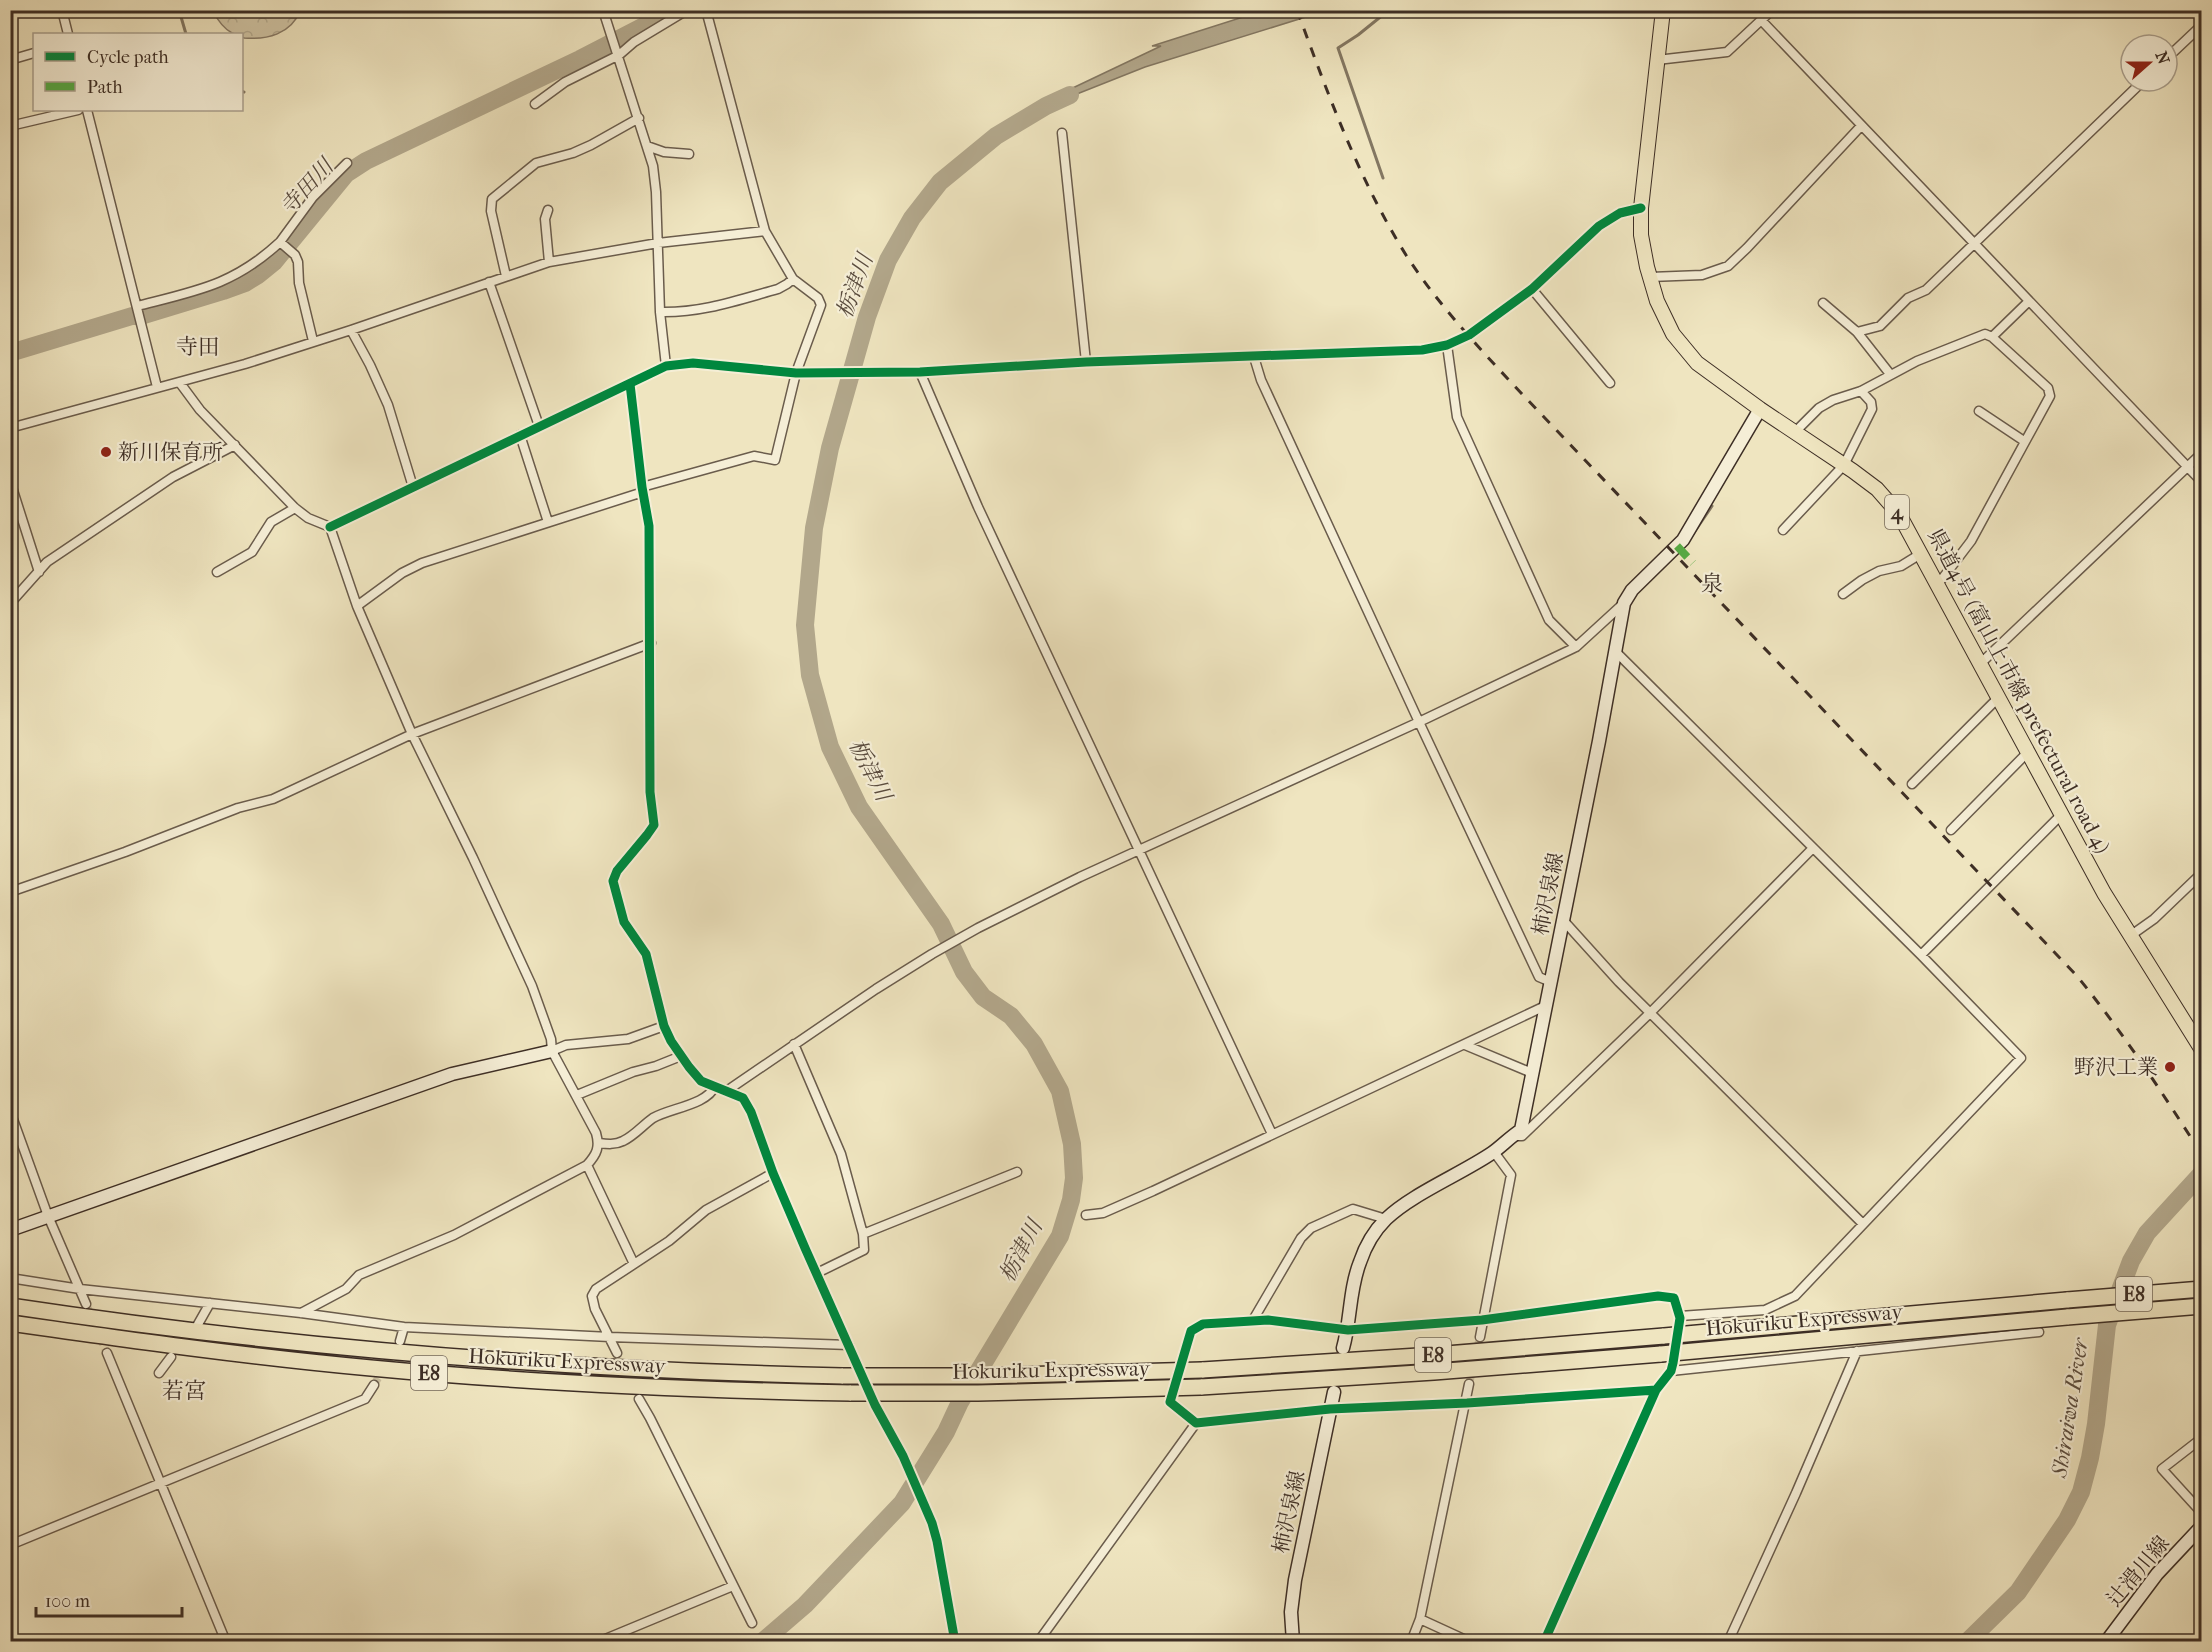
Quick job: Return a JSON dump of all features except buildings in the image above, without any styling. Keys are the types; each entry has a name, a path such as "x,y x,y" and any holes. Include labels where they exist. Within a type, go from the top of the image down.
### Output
{"highway":[{"name":"Hokuriku Expressway","path":"10,1306 375,1352 613,1368 843,1376 982,1376 1202,1370 1412,1357 2202,1289"},
{"name":"Hokuriku Expressway","path":"10,1323 240,1355 370,1368 602,1385 851,1393 989,1393 1201,1387 1434,1372 2202,1306"}],"main road":[{"name":"県道4号 (富山上市線 prefectural road 4)","path":"1664,10 1641,208 1641,235 1657,301 1673,334 1697,363 1877,489 1899,514 2130,936 2202,1050"},
{"name":"柿沢泉線","path":"1342,1348 1348,1330 1351,1298 1359,1264 1368,1243 1386,1219 1413,1199 1494,1152 1521,1130 1624,603 1632,590 1683,540 1760,409"},
{"path":"10,1230 453,1074 552,1052"},
{"name":"柿沢泉線","path":"1293,1641 1291,1612 1295,1580 1334,1392"},
{"name":"辻滑川線","path":"2106,1641 2157,1574 2202,1526"}],"street":[{"path":"62,10 68,33"},
{"path":"603,10 639,118 655,184 660,312 666,366"},
{"path":"535,104 565,82 619,55 634,42 687,10"},
{"path":"357,606 402,573 423,563 643,489 754,456 775,460 796,373 821,305 818,298 793,279 765,231 706,10"},
{"path":"1657,60 1727,52 1772,10"},
{"path":"1761,20 1975,242 2028,302 2202,483"},
{"path":"2179,47 2202,25"},
{"path":"10,60 33,53"},
{"path":"1857,332 1880,326 1908,298 1926,290 2130,93"},
{"path":"10,126 74,111"},
{"path":"87,111 157,387"},
{"path":"506,276 491,212 492,199 536,163 573,153 639,118"},
{"path":"1650,276 1701,274 1728,266 1861,126"},
{"path":"1062,133 1086,363"},
{"path":"647,146 664,152 689,154"},
{"path":"137,306 219,284 242,273 280,242 313,197 348,163"},
{"path":"180,382 200,410 295,508 308,518 330,527 666,366 693,363 796,373 920,372 1422,350 1448,345 1469,335 1532,290 1599,226 1620,213 1641,208"},
{"path":"548,210 545,219 549,262"},
{"path":"10,428 180,382 351,330 549,262 658,243 765,231"},
{"path":"280,242 295,255 298,262 299,283 313,341"},
{"path":"660,312 686,313 704,309 778,289 793,279"},
{"path":"489,282 539,426"},
{"path":"1532,290 1610,383"},
{"path":"1992,338 2028,302"},
{"path":"1823,303 1857,332 1890,374"},
{"path":"351,330 388,405 413,487"},
{"path":"1795,432 1819,408 1833,400 1861,391 1917,361 1985,334 2048,388 2050,396 1971,541 1942,579 1937,582"},
{"path":"1448,345 1456,417 1549,620 1576,647"},
{"path":"1254,357 1261,380 1539,977 1551,982"},
{"path":"920,372 978,507 1272,1134"},
{"path":"630,384 649,525 650,792 654,825 616,871 613,882 624,922 646,954 664,1026 681,1056 701,1081 743,1098 751,1112 772,1173 875,1405 903,1456 927,1512 937,1541 955,1641"},
{"path":"1783,530 1844,465 1872,409 1871,402 1861,391"},
{"path":"1978,411 2024,441"},
{"path":"520,435 548,522"},
{"path":"10,600 14,599 47,562 173,477 235,446"},
{"path":"1981,663 2202,453"},
{"path":"10,481 39,572"},
{"path":"217,572 252,552 271,522 295,508"},
{"path":"301,1313 346,1289 359,1275 454,1235 587,1165 596,1154 599,1143 596,1132 577,1095 552,1052 551,1040 532,986 412,734 357,606 330,527"},
{"path":"1843,594 1879,571 1901,566 1922,554"},
{"path":"728,1090 932,954 978,928 1080,877 1419,722 1576,647 1624,603"},
{"path":"10,892 125,852 238,808 273,799 412,734 651,643"},
{"path":"1616,652 1921,954 2022,1058 1795,1296 1765,1310 1680,1316"},
{"path":"1912,784 1999,697"},
{"path":"1951,830 2028,752"},
{"path":"1921,954 2062,814"},
{"path":"1512,1136 1522,1136 1650,1013 1814,848"},
{"path":"2130,936 2154,919 2202,873"},
{"path":"1563,920 1619,982 1863,1224"},
{"path":"1086,1215 1103,1213 1154,1191 1545,1006"},
{"path":"552,1052 566,1045 628,1039 664,1026"},
{"path":"794,1044 841,1154 863,1234 864,1250 817,1273"},
{"path":"1465,1045 1532,1073"},
{"path":"577,1095 633,1072 681,1056"},
{"path":"599,1143 614,1144 623,1141 654,1118 704,1098 712,1093 715,1086"},
{"path":"10,1111 48,1216 86,1304"},
{"path":"1480,1337 1511,1175 1494,1152"},
{"path":"587,1165 633,1264"},
{"path":"863,1234 1017,1172"},
{"path":"617,1353 595,1309 592,1296 596,1289 669,1241 706,1210 772,1173"},
{"path":"1253,1320 1301,1238 1311,1228 1353,1209 1386,1219"},
{"path":"10,1278 80,1289 301,1313 404,1327 849,1345"},
{"path":"1544,1641 1656,1390 1671,1371 1680,1316 1674,1298 1658,1296 1482,1320 1348,1330 1253,1320 1203,1324 1191,1331 1170,1402 1196,1423 1330,1409 1467,1403 1656,1390"},
{"path":"197,1326 210,1303"},
{"path":"400,1341 404,1327"},
{"path":"1671,1371 2039,1332"},
{"path":"1728,1641 1796,1493 1857,1351"},
{"path":"107,1353 226,1641"},
{"path":"159,1373 171,1357"},
{"path":"1411,1641 1420,1619 1467,1403 1469,1384"},
{"path":"10,1545 365,1399 374,1385"},
{"path":"639,1399 752,1623"},
{"path":"1038,1641 1196,1423"},
{"path":"2202,1438 2162,1469 2202,1513"},
{"path":"598,1641 733,1586"},
{"path":"1420,1619 1470,1641"}],"green space":[{"path":"213,11 300,11 291,25 284,30 261,38 244,38 243,33 232,33 221,23"}],"shaded area":[{"path":"1265,10 1325,11 1145,67 1034,111 1058,95 1161,46 1152,46"}],"waterway":[{"path":"179,10 186,33"},
{"name":"寺田川","path":"10,353 132,316 141,316 245,283 274,262 346,174 366,161 580,59 644,26 667,10"},
{"path":"1383,178 1338,48 1389,10"},
{"name":"栃津川","path":"762,1642 805,1605 902,1503 1060,1236 1071,1200 1074,1178 1072,1144 1060,1091 1034,1044 1011,1016 983,997 964,972 941,924 859,807 830,747 810,675 805,625 814,528 830,448 867,317 888,260 912,218 940,182 996,136 1046,106 1070,95"},
{"path":"1691,537 1712,506"},
{"name":"Shiraiwa River","path":"1967,1642 2018,1592 2067,1520 2081,1492 2090,1458 2107,1325 2131,1261 2147,1233 2202,1173"}],"tunnel":[{"path":"86,1304 107,1353"},
{"path":"1469,1384 1480,1337"},
{"path":"374,1385 395,1349"}],"railway":[{"path":"1297,10 1345,135 1373,196 1406,255 1432,292 1522,394 2077,976 2142,1064 2202,1155"}],"marked path":[{"path":"1677,546 1693,563"}],"cycle path":[{"path":"330,527 666,366 693,363 796,373 920,372 1086,362 1422,350 1447,345 1469,335 1532,289 1599,226 1620,213 1641,208"},
{"path":"630,384 649,526 650,792 654,825 617,871 613,881 624,922 646,954 664,1026 671,1041 701,1081 743,1098 751,1112 773,1173 805,1248 875,1405 903,1456 932,1523 955,1642"},
{"path":"1544,1642 1656,1390 1671,1371 1680,1318 1674,1298 1658,1296 1482,1320 1348,1330 1268,1320 1203,1324 1191,1331 1170,1402 1196,1423 1330,1409 1467,1403 1656,1390"}],"place":[{"name":"新川保育所","path":"106,452"},
{"name":"野沢工業","path":"2170,1067"}],"district":[{"name":"寺田","path":"198,347"},
{"name":"泉","path":"1712,584"},
{"name":"若宮","path":"184,1391"}]}
